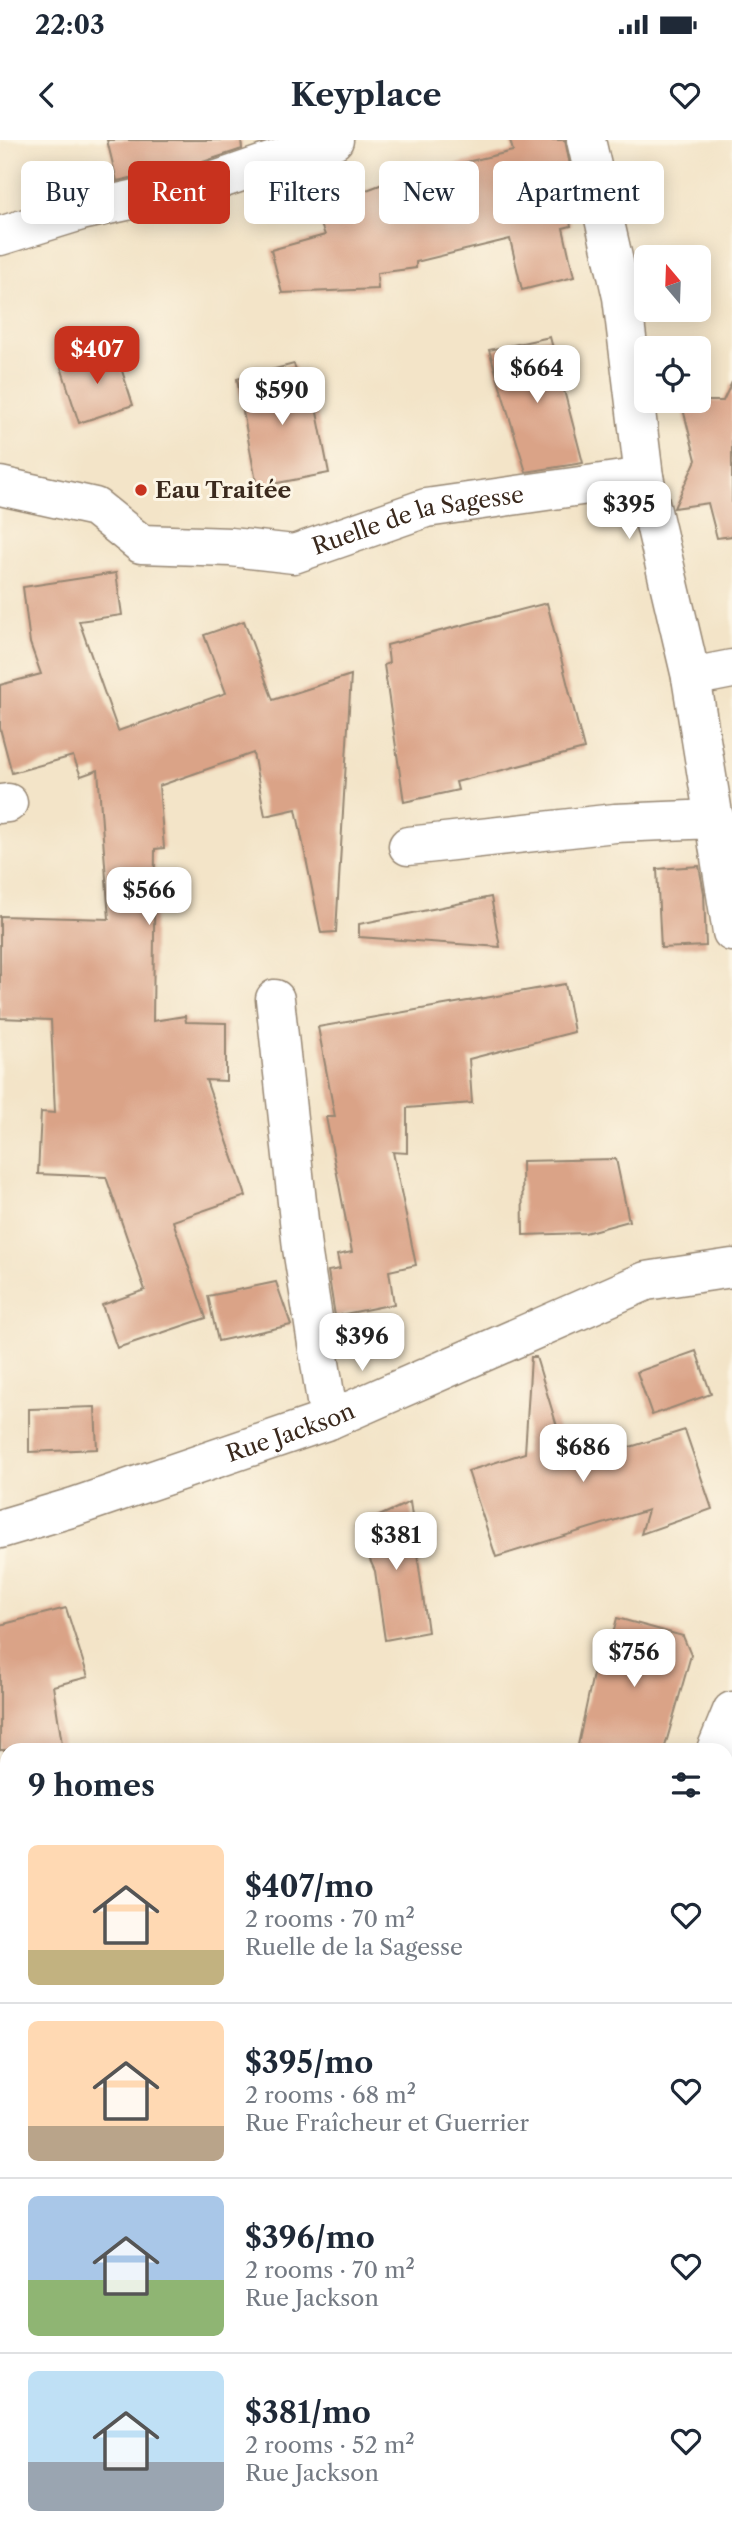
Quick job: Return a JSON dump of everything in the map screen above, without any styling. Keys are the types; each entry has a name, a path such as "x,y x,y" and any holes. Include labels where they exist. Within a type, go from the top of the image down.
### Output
{"street":[{"path":"0,236 81,211 209,183 334,140"},
{"path":"586,140 622,297 644,477 691,677 732,932"},
{"name":"Ruelle de la Sagesse","path":"0,486 95,507 141,544 231,547 294,554 426,508 644,477"},
{"path":"691,677 732,669"},
{"path":"408,846 615,823 715,819"},
{"path":"275,999 302,1248 329,1420"},
{"name":"Rue Jackson","path":"0,1529 74,1507 329,1420 646,1281 732,1268"},
{"path":"719,1743 732,1711"}],"building":[{"path":"107,140 241,140 242,149 206,161 128,161 128,179 117,181"},
{"path":"510,140 565,140 569,161 493,161 493,224 571,224 563,228 574,277 522,290 510,239 416,262 416,268 377,273 378,289 282,293 271,250 325,235 321,224 365,224 365,191 379,185 379,224 479,224 479,161 471,161 513,151"},
{"path":"550,337 583,463 526,472 489,350"},
{"path":"115,349 133,405 79,423 61,367"},
{"path":"294,364 303,396 313,392 329,473 257,487 237,379"},
{"path":"732,382 732,536 717,538 708,503 674,508 696,460 684,413 711,413 711,401 723,401"},
{"path":"116,573 122,615 79,621 118,731 226,693 204,635 244,621 273,700 351,675 336,932 321,933 296,809 265,816 253,753 159,786 164,848 155,849 153,1021 185,1016 186,1022 226,1023 226,1081 206,1080 246,1196 173,1221 206,1318 117,1348 102,1305 145,1290 106,1177 38,1174 41,1112 55,1113 51,1020 0,1018 0,916 109,919 98,770 81,776 73,756 12,773 0,728 0,685 41,674 30,643 23,587"},
{"path":"547,603 584,749 456,782 458,790 404,802 384,665 389,663 387,645"},
{"path":"699,866 704,893 706,946 661,948 657,869"},
{"path":"491,897 500,947 359,937 359,924"},
{"path":"565,984 574,1032 469,1059 472,1103 407,1108 407,1153 393,1152 416,1265 389,1271 394,1304 335,1316 328,1271 340,1269 337,1255 352,1252 326,1117 335,1117 318,1027"},
{"path":"616,1159 629,1221 585,1233 523,1235 522,1161"},
{"path":"276,1282 291,1325 218,1341 208,1296"},
{"path":"696,1351 711,1394 652,1415 637,1372"},
{"path":"531,1357 536,1357 569,1466 685,1430 712,1509 641,1534 648,1510 496,1557 468,1471 525,1453"},
{"path":"95,1407 97,1449 29,1452 29,1409"},
{"path":"410,1502 428,1632 385,1640 375,1571 355,1527"},
{"path":"66,1608 88,1677 53,1686 62,1743 0,1743 0,1625"},
{"path":"617,1618 683,1636 691,1655 666,1743 578,1743 601,1636 612,1638"}],"place":[{"name":"Eau Traitée","path":"141,490"}]}
